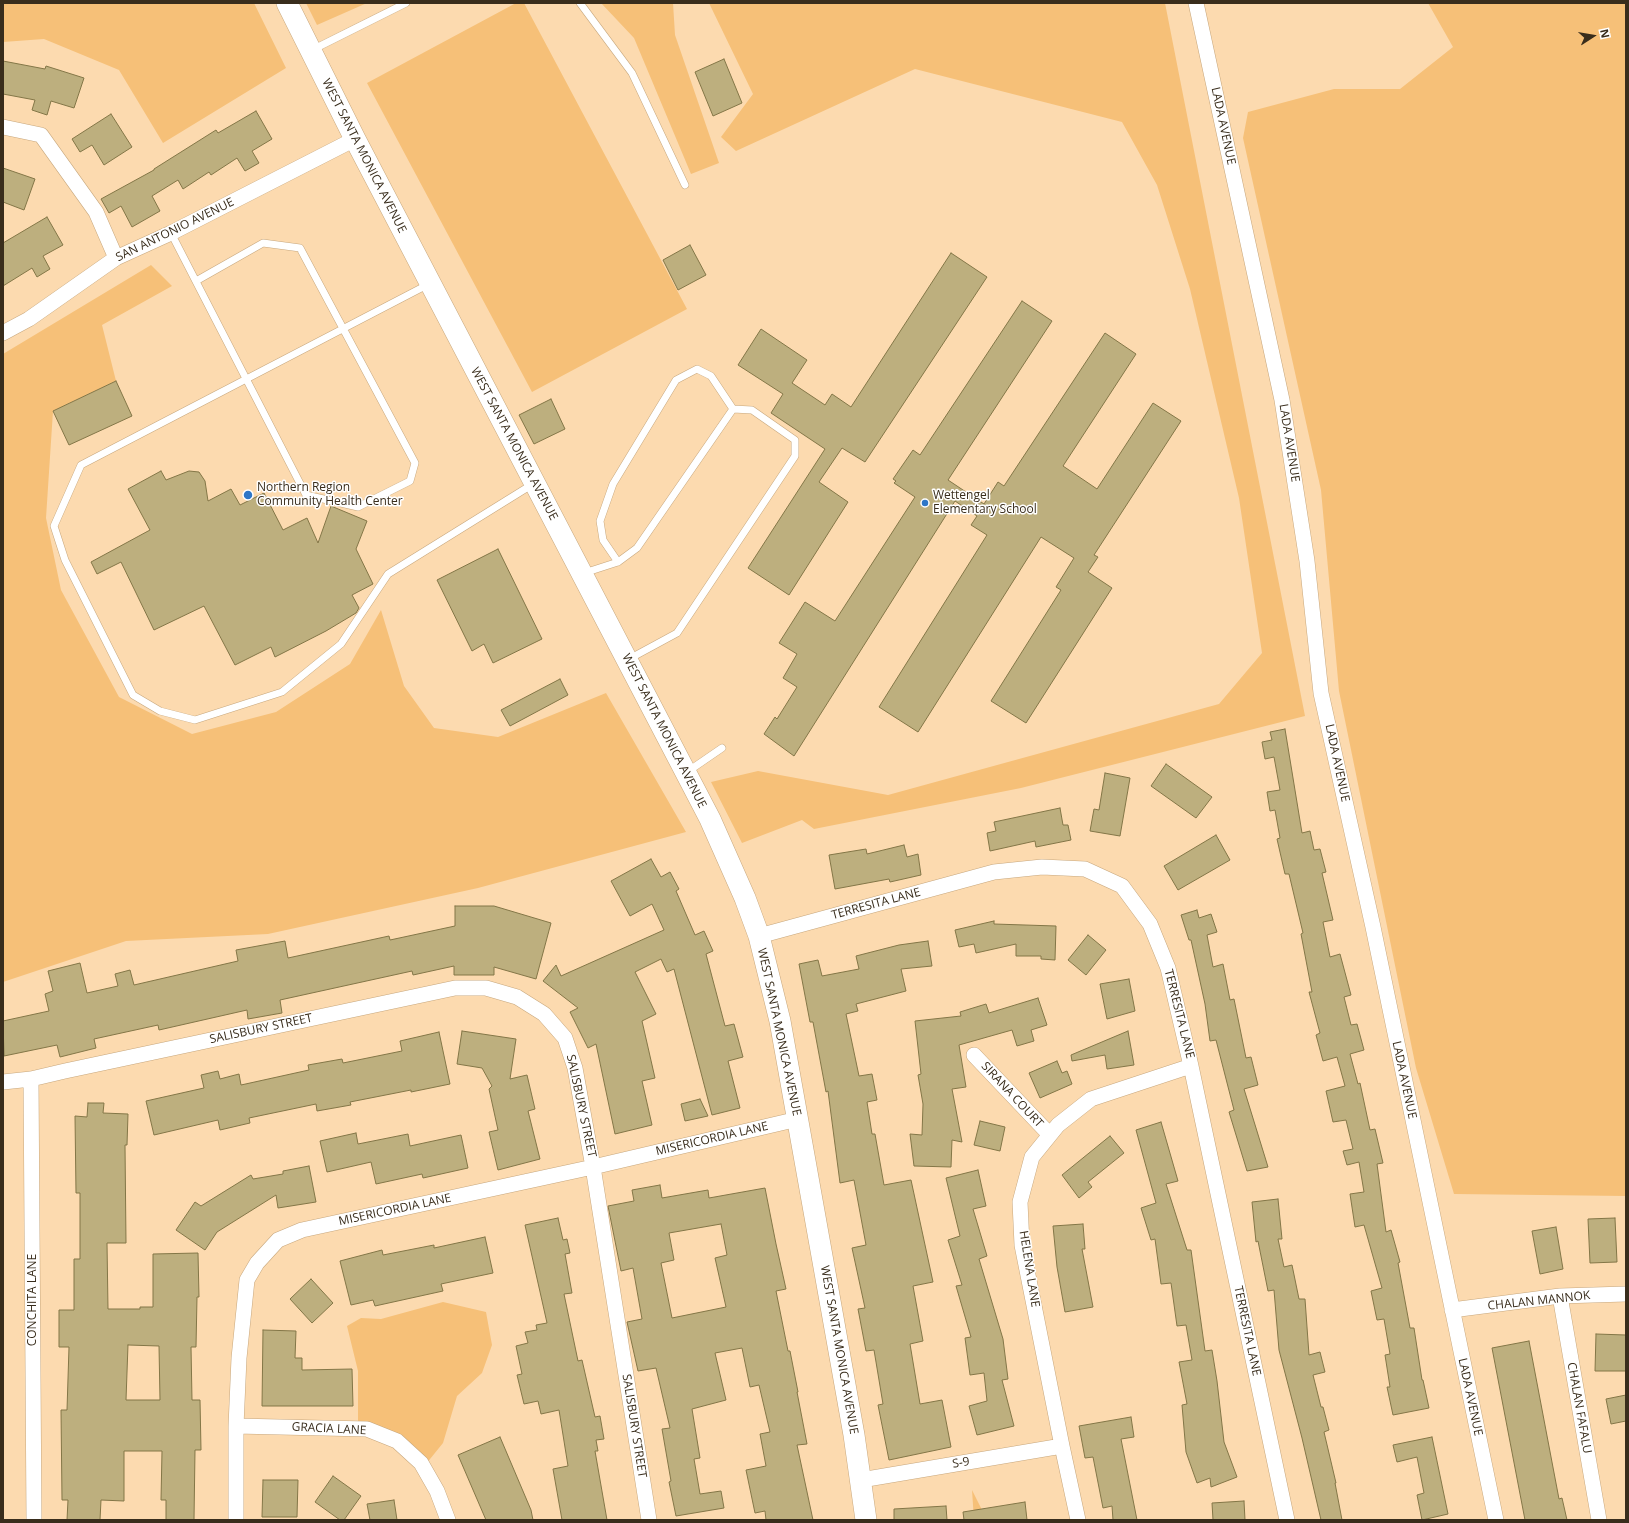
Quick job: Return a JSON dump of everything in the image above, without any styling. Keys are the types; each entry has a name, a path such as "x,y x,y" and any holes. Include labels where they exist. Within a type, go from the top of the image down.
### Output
{"main road":[{"name":"WEST SANTA MONICA AVENUE","path":"286,3 355,139 686,773 728,859 745,898 759,936 780,1021 861,1480 866,1520"}],"street":[{"name":"LADA AVENUE","path":"1196,3 1282,400 1307,561 1322,693 1496,1520"},
{"path":"3,127 41,135 96,212 116,258"},
{"name":"SAN ANTONIO AVENUE","path":"3,333 29,319 116,258 171,233 355,139"},
{"name":"TERRESITA LANE","path":"759,936 994,872 1042,867 1085,869 1122,886 1150,924 1168,968 1191,1066 1287,1520"},
{"name":"SALISBURY STREET","path":"3,1082 31,1079 454,988 486,988 517,997 544,1014 565,1038 575,1068 593,1167 649,1520"},
{"name":"SIRANA COURT","path":"974,1055 1050,1135"},
{"name":"HELENA LANE","path":"1078,1520 1022,1245 1020,1202 1032,1157 1058,1125 1091,1099 1191,1066"},
{"name":"CONCHITA LANE","path":"31,1079 34,1520"},
{"name":"MISERICORDIA LANE","path":"236,1520 236,1426 239,1358 247,1280 256,1263 278,1240 302,1230 593,1167 798,1119"},
{"name":"CHALAN MANNOK","path":"1452,1310 1560,1296 1626,1294"},
{"name":"CHALAN FAFALU","path":"1560,1296 1599,1520"},
{"name":"GRACIA LANE","path":"236,1426 367,1429 397,1441 422,1463 437,1491 448,1520"},
{"name":"S-9","path":"861,1480 1062,1446"}],"lane":[{"path":"310,51 406,3"},
{"path":"580,3 632,73 685,185"},
{"path":"171,233 306,495 358,507 410,480 415,463 300,248 263,243 196,281"},
{"path":"430,283 81,465 54,526 65,560 133,695 160,711 195,720 282,692 341,644 388,574 535,482"},
{"path":"618,562 603,540 600,521 613,484 676,380 697,369 711,376 732,409"},
{"path":"582,574 618,562 637,548 732,409"},
{"path":"628,661 676,633 795,456 795,440 752,410 732,409"},
{"path":"686,773 722,748"}],"shaded area":[{"path":"3,3 254,3 286,68 163,143 119,70 44,39 3,42"},
{"path":"306,3 367,3 317,25"},
{"path":"516,3 524,3 687,309 532,392 367,83"},
{"path":"601,3 673,3 675,35 719,163 691,174 634,38"},
{"path":"709,3 1165,3 1305,716 1021,788 814,829 802,820 742,843 711,782 758,771 888,795 1219,704 1262,653 1239,498 1190,289 1157,185 1122,122 915,69 736,151 721,137 753,94"},
{"path":"1428,3 1626,3 1626,1196 1454,1194 1416,1068 1339,691 1321,490 1243,138 1248,112 1334,89 1400,89 1453,47"},
{"path":"151,265 172,286 102,325 116,381 53,411 46,518 61,590 119,697 192,734 276,712 350,664 381,610 404,686 434,728 498,737 606,693 686,832 478,888 268,934 126,941 3,982 3,354"},
{"path":"443,1302 486,1312 492,1345 482,1373 457,1396 443,1443 426,1464 358,1423 358,1371 347,1326 361,1318 381,1319"},
{"path":"972,1490 987,1520 974,1520"}],"building":[{"path":"724,59 742,103 713,116 695,72"},
{"path":"3,61 45,69 46,66 84,78 74,108 51,101 47,115 32,110 35,100 3,94"},
{"path":"256,111 272,139 252,151 259,163 245,171 237,158 211,175 209,172 183,189 178,180 152,196 160,211 132,227 121,206 109,213 101,199 154,170 216,130 218,133"},
{"path":"111,114 132,147 104,165 92,145 80,152 72,139"},
{"path":"3,168 35,179 24,210 3,202"},
{"path":"47,217 63,245 43,256 50,269 37,277 32,268 3,286 3,243"},
{"path":"690,245 706,275 678,290 663,260"},
{"path":"951,253 987,277 865,462 842,448 819,482 848,502 789,595 748,568 825,449 771,413 783,394 738,365 761,329 807,360 792,383 825,405 832,394 851,407"},
{"path":"1022,301 1052,321 948,480 984,504 998,482 1004,486 1105,333 1136,354 1063,466 1097,489 1153,403 1181,421 1094,555 1098,557 1088,572 1112,588 1026,723 991,701 1061,590 1056,587 1074,558 1041,537 918,732 879,707 987,535 971,525 977,516 955,501 794,756 764,734 775,717 777,719 797,687 783,678 797,654 779,643 805,602 835,621 915,497 894,483 896,481 893,479 913,450 920,455"},
{"path":"116,381 132,416 69,445 53,411"},
{"path":"551,399 565,429 534,444 519,415"},
{"path":"161,471 166,480 189,471 199,472 205,481 208,501 231,489 240,505 264,493 283,530 307,518 318,543 331,506 367,521 356,549 373,584 352,595 359,608 356,613 326,631 275,657 271,647 235,665 204,606 154,630 121,562 97,574 91,562 150,530 128,489"},
{"path":"498,549 542,639 493,663 484,644 472,651 437,580"},
{"path":"560,679 568,695 510,726 501,710"},
{"path":"1285,729 1302,833 1310,831 1314,850 1320,849 1326,872 1322,873 1333,920 1323,922 1330,957 1340,954 1351,995 1344,997 1351,1025 1357,1024 1364,1050 1350,1054 1358,1084 1360,1083 1370,1130 1375,1129 1383,1163 1377,1164 1386,1232 1391,1230 1400,1262 1398,1263 1410,1328 1414,1328 1422,1380 1429,1408 1393,1415 1387,1387 1390,1387 1385,1355 1390,1354 1384,1319 1377,1320 1371,1291 1382,1288 1364,1225 1355,1227 1350,1194 1364,1192 1359,1162 1347,1165 1343,1151 1353,1149 1346,1120 1333,1122 1326,1091 1345,1086 1337,1057 1323,1061 1316,1035 1320,1033 1309,992 1312,992 1301,934 1303,933 1289,874 1285,874 1277,839 1280,838 1275,810 1270,811 1267,792 1280,790 1274,757 1265,759 1262,742 1272,740 1270,732"},
{"path":"1166,764 1212,797 1196,818 1151,786"},
{"path":"1105,773 1130,778 1120,836 1090,831 1094,809 1099,810"},
{"path":"1060,808 1063,825 1068,825 1071,840 1036,847 1035,841 990,851 987,833 996,831 994,822"},
{"path":"1216,835 1230,860 1178,890 1164,866"},
{"path":"904,845 907,857 918,854 921,875 890,882 889,879 835,889 829,855 866,849 867,854"},
{"path":"651,859 661,877 670,872 679,889 676,891 695,935 704,931 713,951 706,954 725,1026 734,1024 743,1057 728,1061 740,1108 712,1115 674,969 667,972 661,959 635,972 656,1014 642,1021 655,1078 642,1081 652,1125 615,1134 596,1044 588,1048 570,1012 578,1008 543,981 556,965 561,976 664,930 652,904 630,916 611,881"},
{"path":"455,906 494,906 551,923 536,979 494,967 494,975 454,975 454,966 413,975 412,971 280,1000 282,1013 248,1019 247,1010 159,1030 158,1025 94,1039 96,1048 60,1057 57,1045 4,1056 3,1021 49,1011 45,994 53,991 48,971 80,963 87,993 118,986 115,974 130,970 134,985 238,961 236,950 285,941 288,958 389,936 390,940 455,926"},
{"path":"1197,910 1199,918 1211,914 1217,932 1207,935 1213,967 1223,964 1230,1000 1234,999 1246,1058 1251,1057 1258,1085 1244,1089 1268,1167 1247,1171 1229,1112 1234,1110 1216,1040 1210,1041 1205,1004 1191,940 1189,940 1181,915"},
{"path":"994,921 994,924 1056,926 1055,960 1041,959 1041,956 1016,956 1016,944 976,953 974,944 959,947 955,930"},
{"path":"1088,935 1106,950 1086,975 1068,960"},
{"path":"928,941 932,966 901,969 906,991 856,1004 858,1011 846,1014 859,1076 872,1074 877,1100 867,1102 872,1134 875,1134 884,1185 911,1180 933,1282 913,1286 923,1341 910,1344 920,1404 942,1400 951,1447 889,1460 878,1405 883,1404 874,1350 866,1351 858,1309 865,1308 852,1248 866,1245 854,1180 840,1183 828,1091 826,1092 813,1022 810,1022 799,964 818,960 822,976 859,969 856,956 899,945"},
{"path":"1129,979 1135,1011 1107,1019 1100,984"},
{"path":"1038,998 1047,1025 1031,1030 1034,1041 1017,1046 1012,1030 959,1045 966,1087 952,1089 962,1142 952,1140 951,1167 914,1166 910,1134 922,1135 923,1104 918,1075 921,1074 915,1021 961,1016 960,1012 986,1004 989,1013"},
{"path":"462,1031 516,1039 510,1079 527,1075 535,1109 528,1111 540,1159 498,1170 489,1132 498,1130 489,1089 492,1086 482,1068 457,1064"},
{"path":"1128,1031 1134,1065 1107,1069 1105,1055 1072,1061 1071,1055"},
{"path":"439,1032 450,1084 350,1102 351,1105 317,1111 316,1104 249,1118 250,1123 220,1130 218,1120 154,1135 146,1101 204,1088 201,1075 218,1071 220,1079 239,1074 241,1085 309,1070 308,1065 342,1059 343,1063 402,1051 400,1041"},
{"path":"1057,1061 1062,1073 1067,1071 1072,1084 1040,1098 1029,1073"},
{"path":"700,1099 708,1116 685,1121 681,1104"},
{"path":"88,1103 104,1103 103,1113 128,1114 127,1145 125,1145 126,1243 107,1243 108,1309 140,1309 140,1307 153,1307 153,1254 198,1253 199,1297 197,1297 196,1347 191,1347 192,1400 200,1400 201,1450 195,1450 194,1520 166,1520 166,1500 161,1500 162,1451 124,1451 124,1501 101,1500 100,1520 67,1520 68,1500 62,1500 61,1410 67,1410 69,1347 59,1347 59,1310 74,1310 74,1259 80,1259 80,1193 76,1193 75,1116 87,1117","holes":["128,1345 159,1346 160,1400 126,1400"]},
{"path":"980,1121 1005,1127 1000,1151 974,1145"},
{"path":"1161,1122 1178,1181 1166,1184 1187,1250 1191,1250 1205,1351 1212,1350 1224,1442 1237,1477 1211,1487 1210,1478 1197,1483 1186,1452 1182,1405 1187,1404 1179,1362 1192,1360 1186,1325 1177,1326 1171,1283 1161,1284 1155,1239 1151,1240 1141,1208 1156,1203 1136,1130"},
{"path":"356,1133 358,1144 408,1134 410,1146 461,1135 468,1168 423,1178 422,1174 376,1184 371,1162 327,1172 320,1141"},
{"path":"1110,1136 1124,1153 1088,1182 1092,1187 1079,1198 1062,1175"},
{"path":"309,1166 316,1202 278,1208 276,1195 217,1232 205,1250 176,1230 195,1202 201,1206 251,1175 253,1179 283,1174 283,1171"},
{"path":"978,1170 986,1206 973,1209 987,1256 979,1259 1003,1339 1008,1379 1002,1380 1014,1426 977,1435 969,1406 987,1401 984,1373 970,1375 965,1338 971,1337 956,1286 962,1285 948,1240 960,1236 946,1178"},
{"path":"660,1185 662,1198 708,1190 709,1198 765,1188 786,1289 776,1291 788,1351 790,1351 807,1444 797,1445 813,1520 766,1520 765,1511 755,1513 746,1470 766,1466 760,1434 770,1432 759,1385 750,1387 742,1348 715,1353 726,1400 692,1409 700,1458 694,1459 700,1494 721,1491 724,1508 676,1516 669,1482 671,1481 662,1429 670,1428 656,1368 638,1371 627,1322 642,1319 633,1268 621,1271 608,1206 634,1201 632,1190","holes":["721,1224 727,1255 715,1258 726,1307 672,1318 661,1263 674,1260 669,1233"]},
{"path":"1278,1199 1282,1239 1278,1239 1284,1267 1292,1265 1299,1299 1305,1299 1309,1355 1320,1352 1325,1372 1313,1375 1321,1407 1323,1407 1329,1430 1324,1432 1336,1483 1342,1520 1321,1520 1302,1438 1279,1350 1274,1290 1268,1291 1258,1241 1256,1242 1252,1202"},
{"path":"558,1218 563,1240 567,1239 570,1253 565,1254 572,1293 564,1294 578,1361 582,1360 595,1417 600,1416 604,1439 596,1440 598,1451 595,1451 607,1520 562,1520 553,1469 568,1466 559,1410 541,1414 538,1401 524,1404 517,1375 522,1374 516,1346 528,1343 525,1332 537,1330 536,1325 547,1323 525,1225"},
{"path":"1615,1218 1617,1262 1590,1263 1588,1219"},
{"path":"1083,1224 1085,1249 1082,1249 1093,1307 1065,1312 1057,1267 1053,1226"},
{"path":"1556,1227 1563,1269 1540,1274 1532,1231"},
{"path":"485,1237 493,1273 441,1284 443,1291 375,1306 373,1300 351,1305 340,1261 382,1250 383,1255 434,1245 434,1248"},
{"path":"311,1279 333,1303 312,1323 290,1299"},
{"path":"263,1330 296,1331 295,1358 302,1358 302,1370 352,1369 353,1406 262,1406"},
{"path":"1596,1334 1626,1335 1626,1371 1595,1371"},
{"path":"1529,1341 1559,1499 1562,1498 1567,1520 1525,1520 1492,1348"},
{"path":"1626,1395 1626,1421 1611,1424 1606,1399"},
{"path":"1131,1417 1134,1437 1121,1439 1137,1520 1113,1520 1112,1506 1103,1508 1093,1457 1085,1458 1079,1426"},
{"path":"500,1437 531,1510 533,1520 486,1520 458,1455"},
{"path":"1432,1437 1448,1514 1422,1520 1417,1495 1424,1493 1417,1457 1397,1462 1393,1445"},
{"path":"333,1476 361,1496 344,1520 340,1520 315,1502"},
{"path":"263,1480 298,1480 297,1517 262,1517"},
{"path":"394,1500 397,1520 370,1520 367,1504"},
{"path":"1244,1501 1245,1520 1213,1520 1212,1503"},
{"path":"1025,1502 1027,1520 964,1520 963,1512"},
{"path":"946,1506 947,1520 894,1520 894,1509"}],"place":[{"name":"Northern Region Community Health Center","path":"248,495"},
{"name":"Wettengel Elementary School","path":"925,503"}]}
